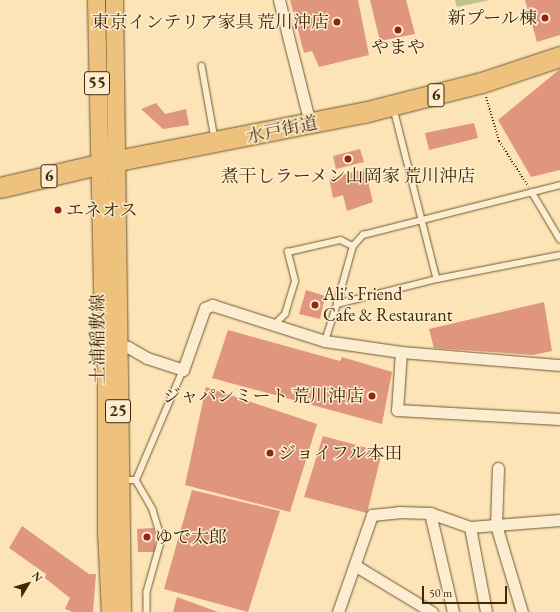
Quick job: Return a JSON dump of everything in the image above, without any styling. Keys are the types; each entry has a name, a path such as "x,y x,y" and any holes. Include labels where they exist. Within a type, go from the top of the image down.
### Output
{"highway":[{"name":"水戸街道","path":"0,188 108,163 216,143 393,106 482,83 560,57"}],"main road":[{"name":"55","path":"96,0 108,163"},
{"name":"55","path":"108,163 114,0"},
{"name":"土浦稲敷線","path":"108,163 118,346 122,612"},
{"name":"土浦稲敷線","path":"108,163 110,612"}],"street":[{"path":"279,0 310,124"},
{"path":"118,346 128,347 147,358 183,370 205,308 212,305 325,341 401,352 560,364"},
{"path":"401,352 397,410 560,419"},
{"path":"498,468 496,525 522,612"},
{"path":"338,612 356,566 372,515 399,512 430,513 470,527 560,520"},
{"path":"430,513 453,612"},
{"path":"470,527 486,612"},
{"path":"356,566 432,612"}],"lane":[{"path":"202,66 216,143"},
{"path":"393,106 423,218 436,279"},
{"path":"325,341 353,246 363,235 423,218 560,185"},
{"path":"532,192 560,239"},
{"path":"274,325 285,314 295,281 288,252 341,240 353,246"},
{"path":"337,304 436,279 560,254"},
{"path":"136,480 183,370"},
{"path":"119,480 136,480"},
{"path":"136,480 153,510 162,539 147,592 147,612"}],"path":[{"path":"482,83 499,141 532,192"}],"green space":[{"path":"455,0 490,0 457,7"}],"building":[{"path":"290,0 358,0 369,55 319,67 312,51 304,53"},
{"path":"370,0 406,0 415,34 380,41"},
{"name":"新プール棟","path":"525,0 560,0 560,35 537,42"},
{"path":"560,69 560,170 531,177 498,120"},
{"path":"156,103 165,114 186,109 189,125 163,129 141,109"},
{"path":"474,123 478,138 429,150 425,133"},
{"path":"360,149 364,162 336,169 333,156"},
{"path":"365,169 373,202 347,211 343,195 333,198 329,178"},
{"path":"306,290 325,296 320,319 299,314"},
{"path":"544,302 552,351 533,355 434,348 429,329"},
{"path":"228,330 340,361 342,357 392,372 382,424 212,378"},
{"path":"206,387 317,424 290,512 185,485"},
{"path":"323,436 382,452 367,513 304,497"},
{"path":"192,490 280,511 248,612 164,589"},
{"path":"22,526 89,574 96,574 93,612 72,612 65,609 70,598 45,578 46,574 9,548"},
{"path":"154,528 156,552 138,552 137,529"},
{"path":"177,597 218,612 173,612"}],"place":[{"name":"新プール棟","path":"545,18"},
{"name":"東京インテリア家具 荒川沖店","path":"337,22"},
{"name":"やまや","path":"398,30"},
{"name":"煮干しラーメン山岡家 荒川沖店","path":"348,159"},
{"name":"エネオス","path":"58,210"},
{"name":"Ali's Friend Cafe & Restaurant","path":"315,305"},
{"name":"ジャパンミート 荒川沖店","path":"372,396"},
{"name":"ジョイフル本田","path":"270,453"},
{"name":"ゆで太郎","path":"147,537"}]}
